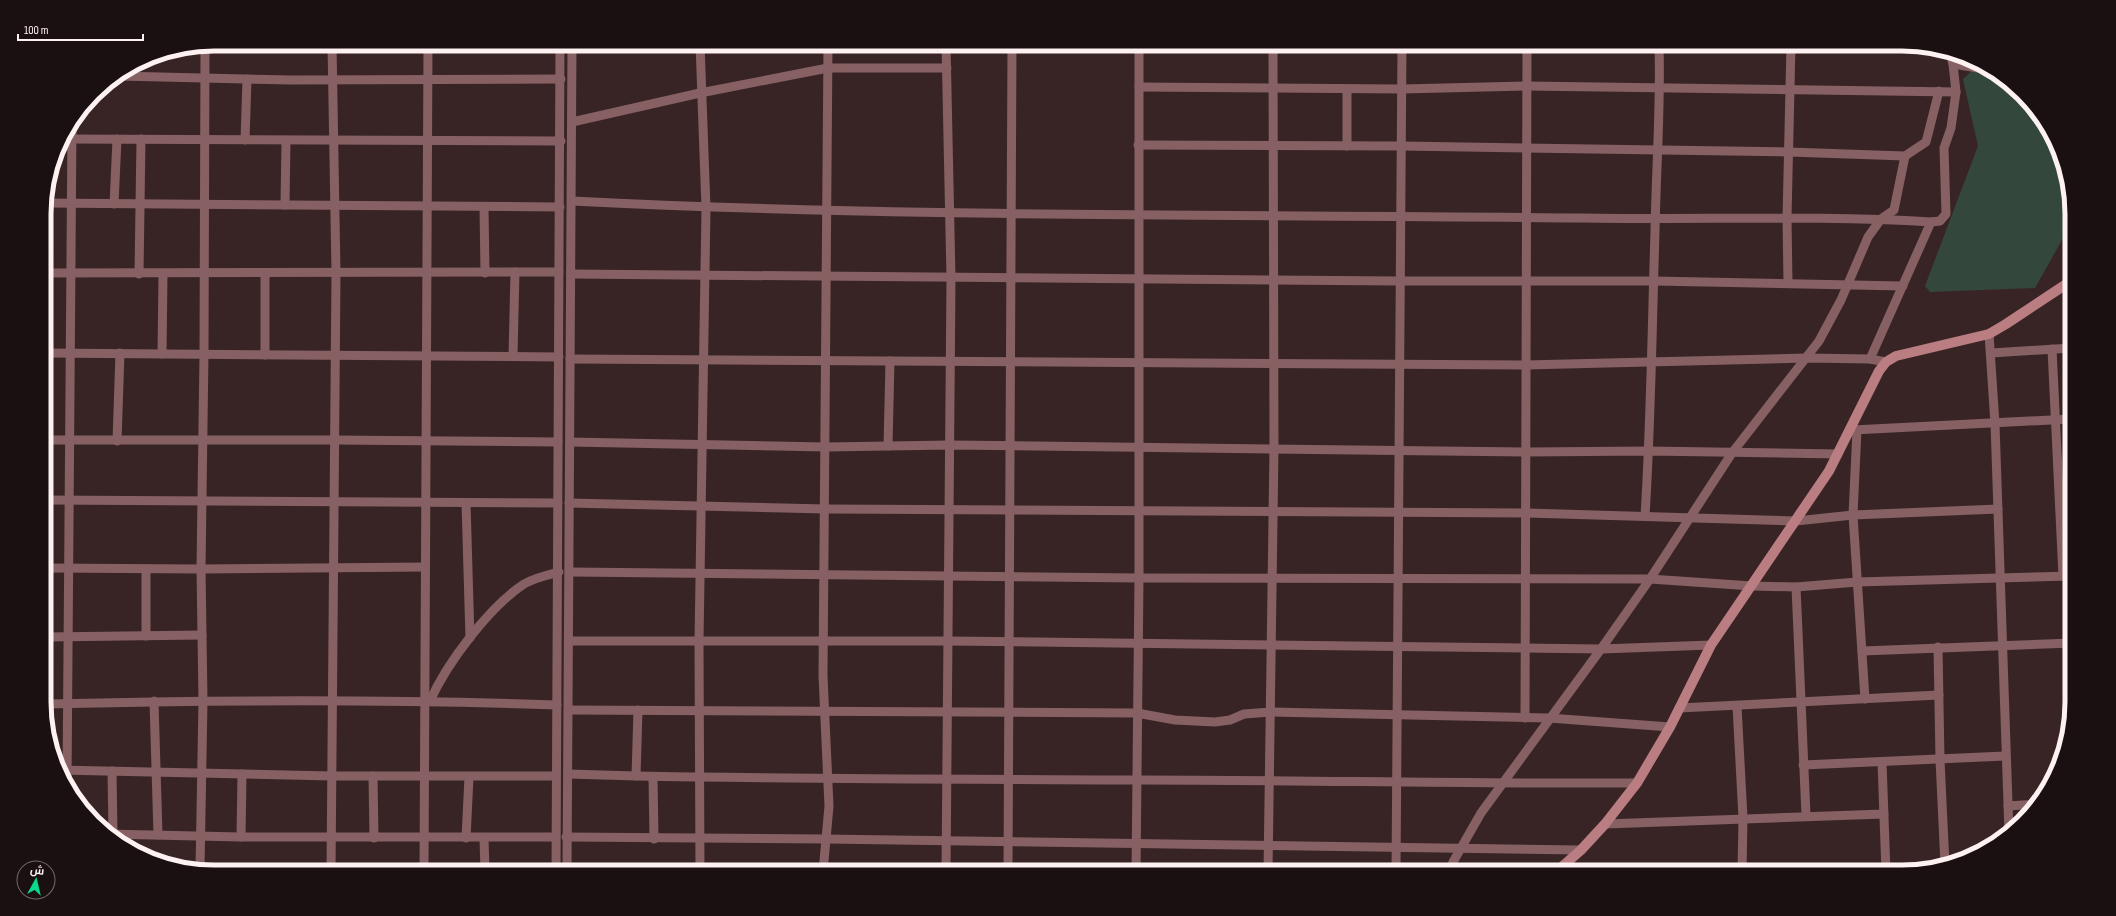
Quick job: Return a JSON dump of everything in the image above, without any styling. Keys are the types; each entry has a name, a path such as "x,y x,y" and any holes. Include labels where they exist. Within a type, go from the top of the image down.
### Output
{"street":[{"path":"200,865 203,701 201,570 204,441 205,51"},
{"path":"331,865 336,274 335,141 332,51"},
{"path":"424,865 425,777 428,701 425,567 427,441 426,141 428,51"},
{"path":"556,865 561,141 560,51"},
{"path":"567,865 570,572 569,503 572,51"},
{"path":"700,51 700,93 706,208 699,641 701,777 700,865"},
{"path":"823,865 825,839 828,823 828,779 824,711 823,641 825,575 828,51"},
{"path":"946,51 951,214 951,278 948,575 948,780 946,865"},
{"path":"1008,865 1008,643 1012,361 1012,51"},
{"path":"1136,865 1140,364 1138,146 1139,51"},
{"path":"1268,865 1274,448 1272,51"},
{"path":"1396,865 1402,51"},
{"path":"1525,718 1527,513 1527,51"},
{"path":"1646,516 1660,87 1659,51"},
{"path":"1788,283 1787,218 1791,51"},
{"path":"572,201 706,208 1011,215 1655,219 1787,218 1881,219 1931,222 1940,221 1946,214 1944,148 1951,128 1956,92 1952,59"},
{"path":"1953,64 1972,67"},
{"path":"572,122 700,93 828,68 947,68"},
{"path":"126,76 247,79 561,79"},
{"path":"244,140 247,79"},
{"path":"1139,87 1402,89 1527,86 1939,90 1956,92"},
{"path":"1347,89 1347,146"},
{"path":"1138,146 1402,146 1789,152 1905,156 1926,142 1939,90"},
{"path":"63,766 69,703 69,440 72,134"},
{"path":"72,139 561,141"},
{"path":"114,204 117,139"},
{"path":"139,274 141,139"},
{"path":"285,205 286,141"},
{"path":"1452,865 1481,813 1549,718 1601,649 1650,579 1732,453 1822,336 1847,285 1862,248 1881,219 1894,210 1905,156"},
{"path":"51,203 560,207"},
{"path":"484,207 485,273"},
{"path":"1870,359 1931,222"},
{"path":"513,356 515,272"},
{"path":"51,273 427,274 559,272"},
{"path":"162,354 163,274"},
{"path":"265,274 265,355"},
{"path":"571,274 1400,281 1654,281 1903,286"},
{"path":"1564,865 1604,824 1637,783 1670,727 1711,645 1796,521 1853,430 1879,371 1886,362 1896,356 1989,334 2065,285"},
{"path":"1989,334 1995,424 2005,756 2009,826"},
{"path":"1991,353 2065,348"},
{"path":"2052,349 2060,509 2065,557"},
{"path":"51,353 559,357"},
{"path":"117,441 120,353"},
{"path":"570,359 950,362 1012,361 1140,364 1526,365 1806,358 1870,359 1886,362"},
{"path":"888,446 890,361"},
{"path":"1853,430 2065,419"},
{"path":"1853,430 1853,515 1865,699"},
{"path":"51,440 558,442"},
{"path":"570,442 826,447 950,445 1838,454"},
{"path":"51,500 558,503"},
{"path":"466,503 470,638"},
{"path":"569,503 702,507 1010,511 1527,513 1796,521 1853,515 1998,509"},
{"path":"2060,509 2065,509"},
{"path":"51,568 201,570 425,567"},
{"path":"146,569 146,636"},
{"path":"428,701 438,683 470,638 500,603 524,584 535,578 558,572"},
{"path":"570,572 1139,578 1650,579 1752,586 1796,587 1858,582 2065,576"},
{"path":"1796,587 1806,815"},
{"path":"51,637 202,635"},
{"path":"569,641 948,641 1008,643 1270,644 1601,649 1711,645"},
{"path":"1862,651 2065,643"},
{"path":"1938,647 1940,760 1945,859"},
{"path":"1679,708 1939,695"},
{"path":"51,704 154,701 428,701 557,705"},
{"path":"154,701 158,835"},
{"path":"1737,706 1743,818 1742,865"},
{"path":"569,710 948,711 1137,714 1175,720 1215,722 1230,720 1244,714 1271,712 1397,716 1549,718 1670,727"},
{"path":"636,776 638,710"},
{"path":"1804,765 2005,756"},
{"path":"1882,762 1886,865"},
{"path":"66,770 332,776 556,776"},
{"path":"110,828 112,771"},
{"path":"241,837 242,774"},
{"path":"568,774 653,777 1008,781 1137,780 1502,784 1637,783"},
{"path":"373,776 374,838"},
{"path":"466,838 469,777"},
{"path":"653,777 654,839"},
{"path":"2008,806 2029,805"},
{"path":"1604,824 1806,815 1884,814"},
{"path":"119,834 374,838 555,837"},
{"path":"484,838 485,865"},
{"path":"566,838 825,839 946,842 1268,844 1580,850"}],"green space":[{"path":"1973,70 1984,73 1993,78 2010,91 2025,106 2038,123 2053,151 2064,193 2065,235 2035,288 1930,292 1925,286 1978,146 1963,79"}]}
